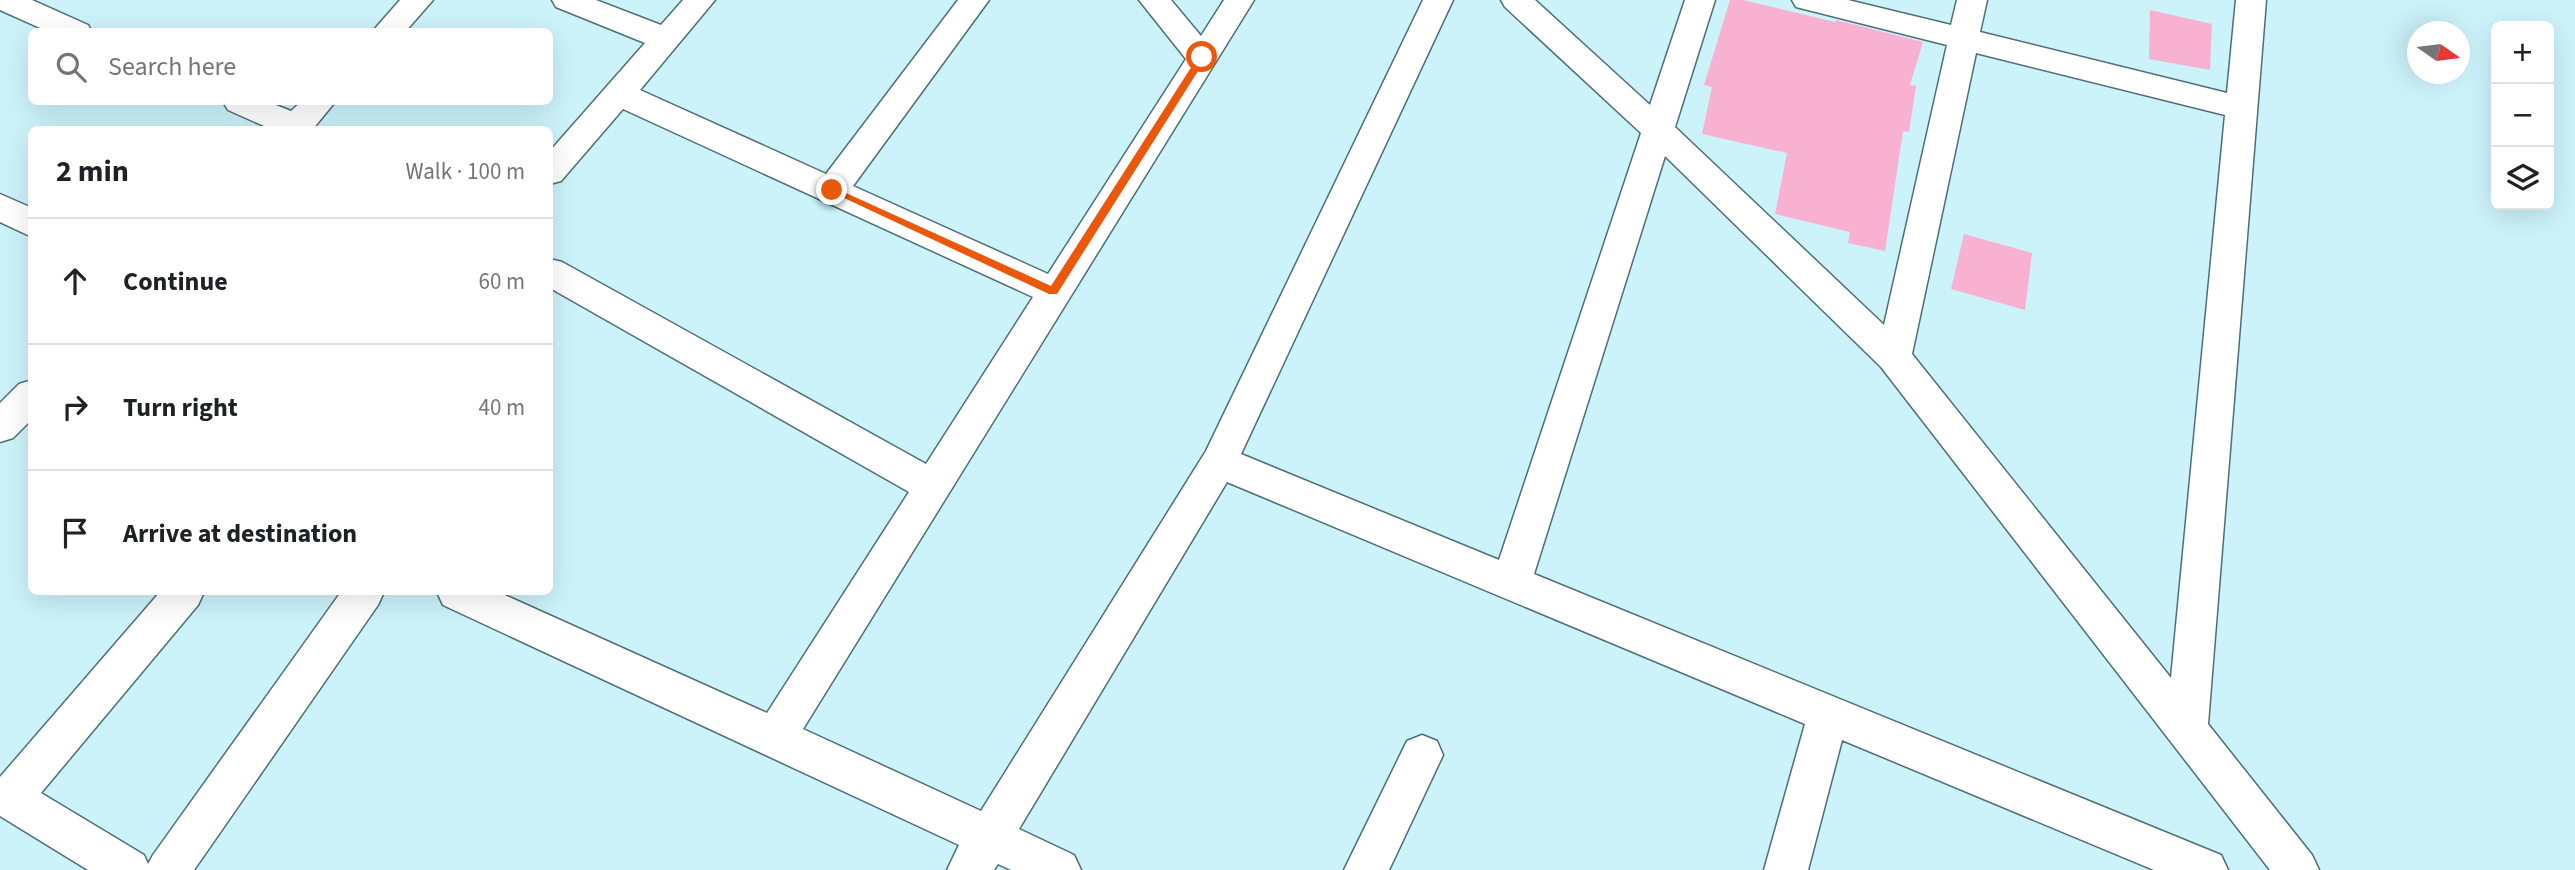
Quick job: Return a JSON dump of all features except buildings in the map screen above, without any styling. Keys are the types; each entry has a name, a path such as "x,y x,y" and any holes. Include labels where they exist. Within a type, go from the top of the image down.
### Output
{"street":[{"path":"5,0 69,28"},
{"path":"391,28 418,0"},
{"path":"566,0 666,39"},
{"path":"553,169 700,0"},
{"path":"832,190 974,0"},
{"path":"1154,0 1202,57"},
{"path":"775,737 1053,291 1239,0"},
{"path":"980,853 1219,462 1438,0"},
{"path":"1516,0 1658,130 1894,358 2297,870"},
{"path":"1511,583 1699,0"},
{"path":"1807,0 2241,108"},
{"path":"1894,358 1972,0"},
{"path":"2188,732 2251,0"},
{"path":"618,93 1053,291"},
{"path":"245,105 289,126"},
{"path":"295,126 316,105"},
{"path":"0,207 28,222"},
{"path":"553,274 932,486"},
{"path":"0,427 28,399"},
{"path":"1219,462 1828,714 2140,856 2206,870"},
{"path":"129,870 10,797 181,595"},
{"path":"168,870 362,595"},
{"path":"464,595 775,737 980,853 1059,870"},
{"path":"1786,870 1828,714"},
{"path":"1366,870 1422,755"}],"route":[{"path":"832,190 1053,291 1202,57"}]}
